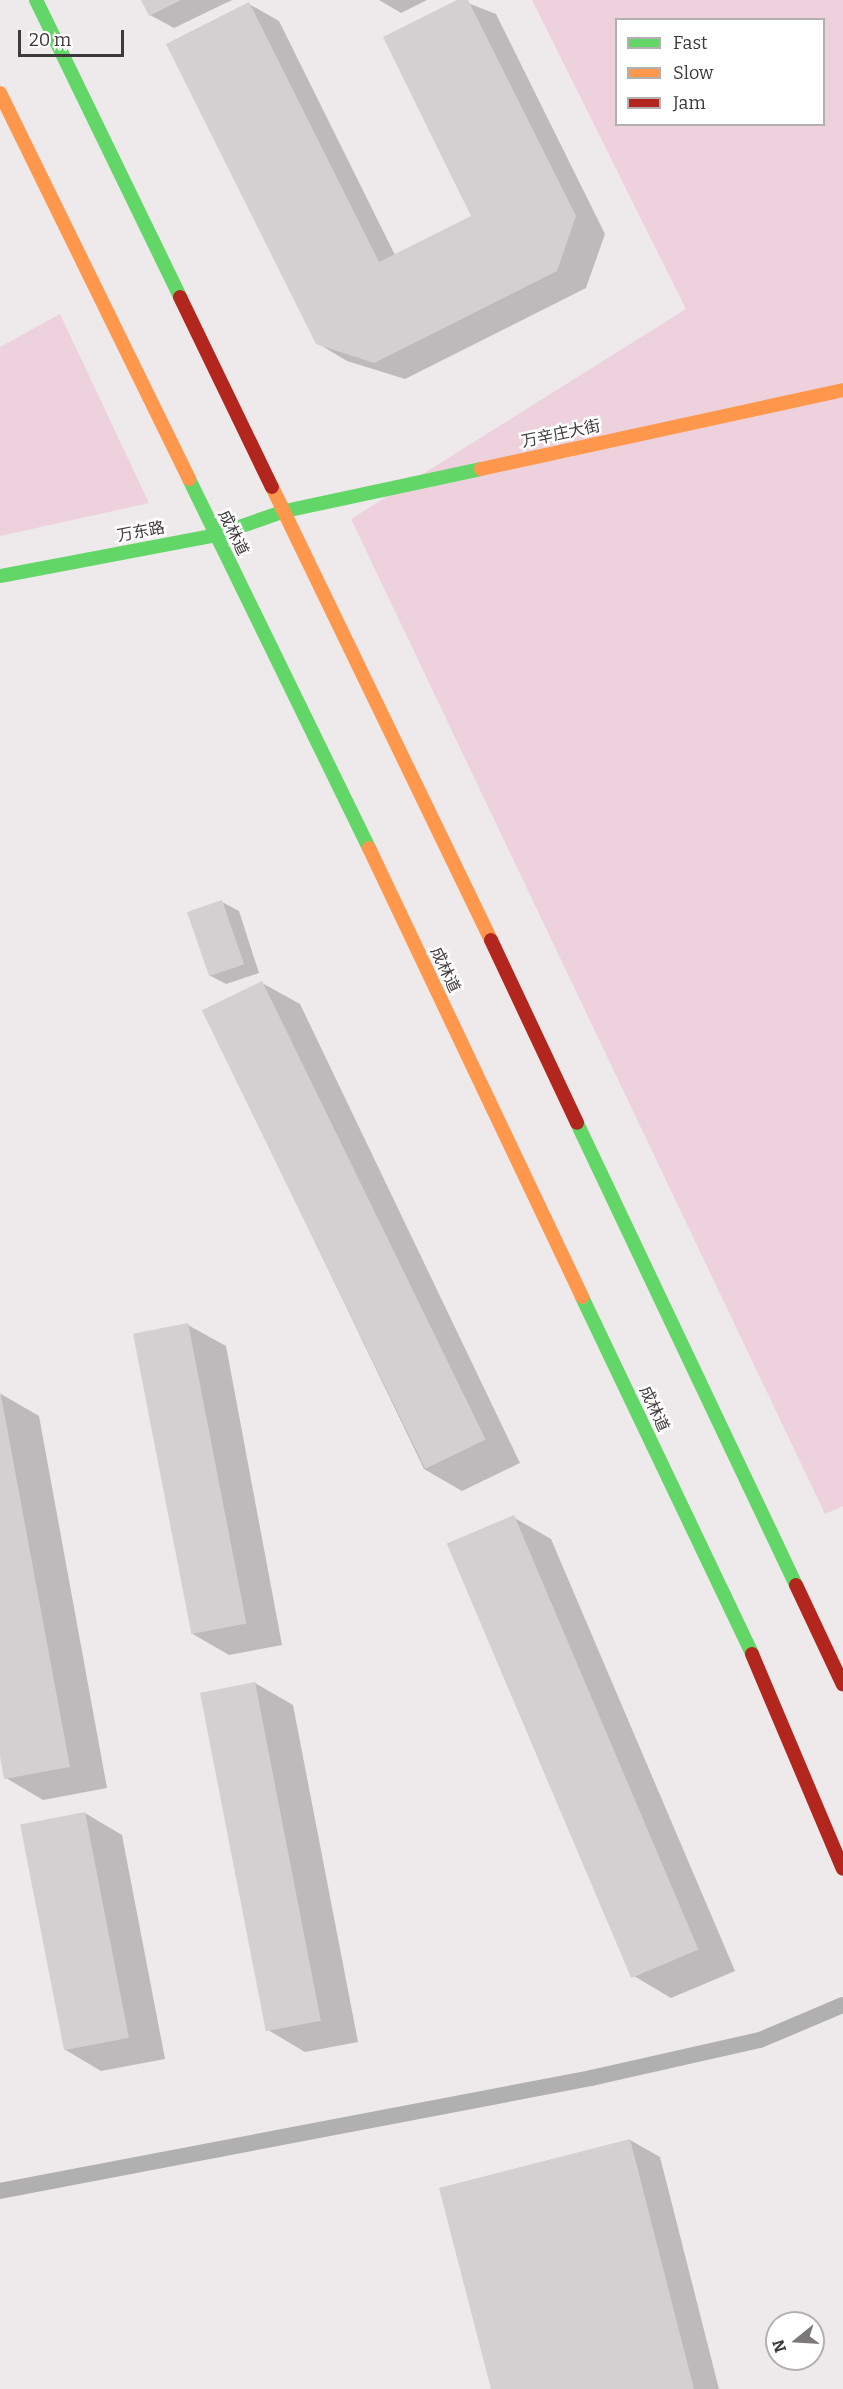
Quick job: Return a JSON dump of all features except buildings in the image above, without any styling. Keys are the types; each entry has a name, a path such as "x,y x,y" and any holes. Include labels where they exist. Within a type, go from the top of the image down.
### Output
{"main road":[{"path":"36,0 285,511 843,1685"},
{"name":"成林道","path":"0,93 216,535 759,1669 843,1869"},
{"name":"万辛庄大街","path":"285,511 843,390"},
{"name":"万东路","path":"0,576 216,535 285,511"}],"lane":[{"path":"0,2192 591,2078 760,2040 843,2005"}],"shaded area":[{"path":"532,0 843,0 843,1506 825,1514 351,519 686,309"},
{"path":"60,314 149,503 0,536 0,347"}],"traffic: fast":[{"path":"36,0 180,297"},
{"path":"0,576 216,535 285,511 481,469"},
{"path":"189,479 369,848"},
{"path":"577,1123 796,1585"},
{"path":"582,1297 752,1654"}],"traffic: slow":[{"path":"0,93 189,479"},
{"path":"481,469 843,390"},
{"path":"272,487 491,940"},
{"path":"369,848 582,1297"}],"traffic: jam":[{"path":"180,297 272,487"},
{"path":"491,940 577,1123"},
{"path":"796,1585 843,1685"},
{"path":"752,1654 843,1869"}]}
